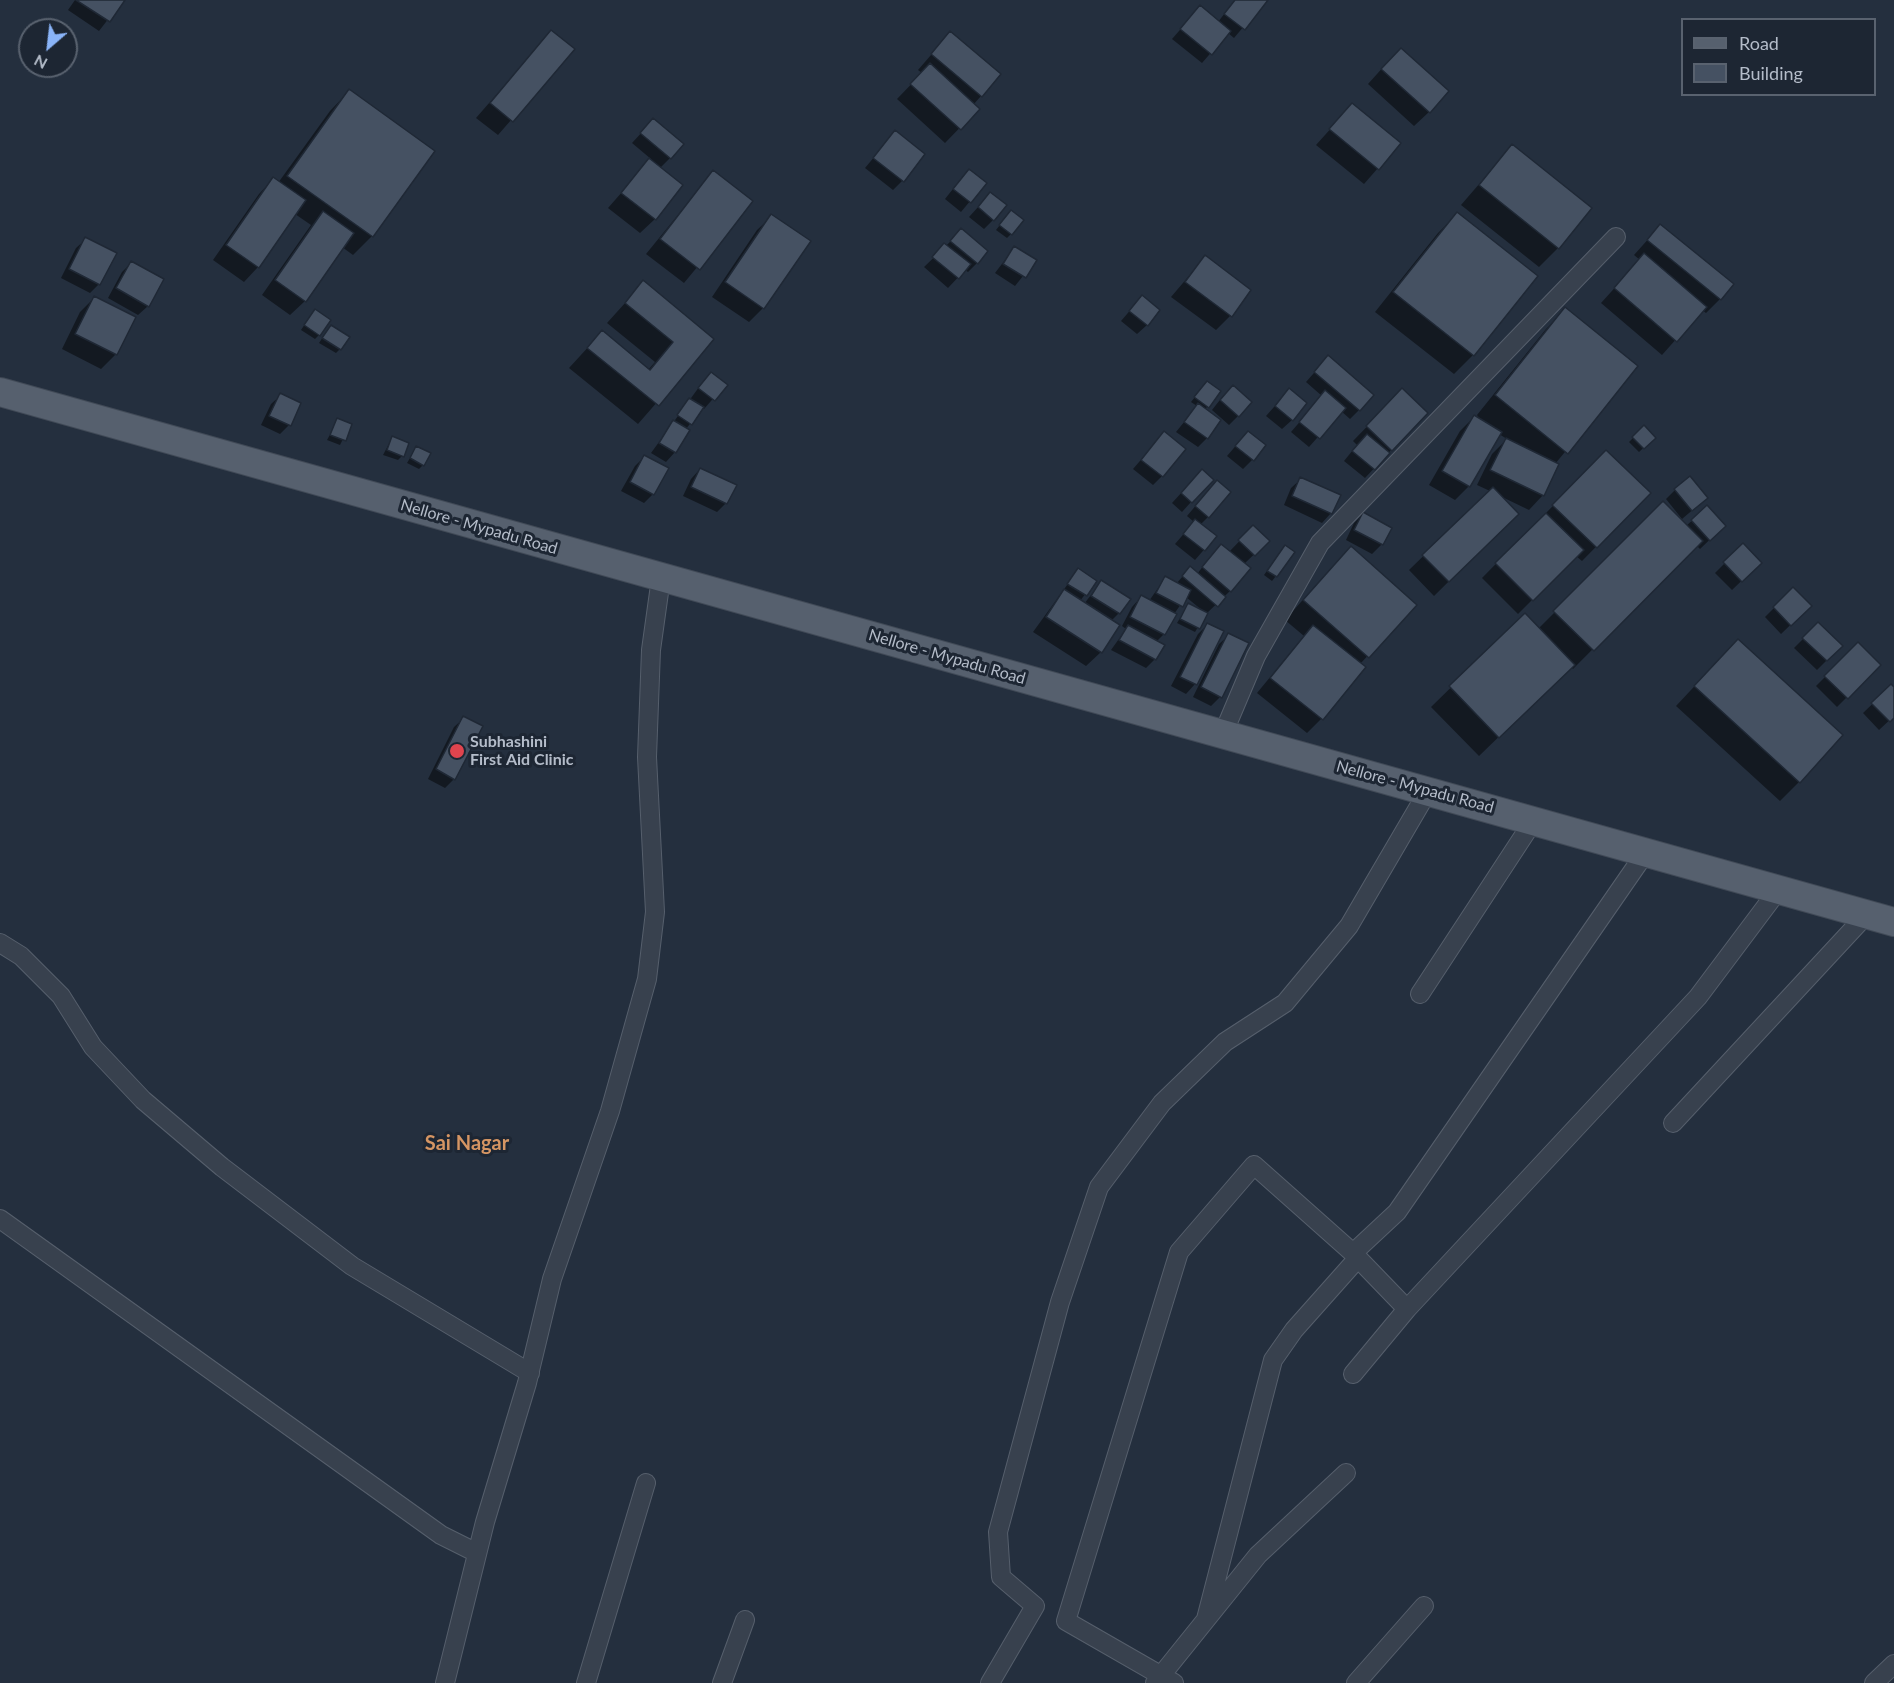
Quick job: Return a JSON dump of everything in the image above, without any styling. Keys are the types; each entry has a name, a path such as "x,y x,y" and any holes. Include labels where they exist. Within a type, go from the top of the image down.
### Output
{"main road":[{"name":"Nellore - Mypadu Road","path":"0,393 1881,917"}],"street":[{"path":"1223,734 1256,656 1320,543 1616,237"},
{"path":"445,1683 477,1553 530,1373 552,1279 610,1111 647,980 655,912 647,757 651,650 661,578"},
{"path":"990,1683 1035,1606 1001,1577 999,1532 1060,1302 1099,1187 1162,1103 1225,1042 1285,1003 1349,926 1428,791"},
{"path":"1420,994 1534,820"},
{"path":"1206,1619 1273,1360 1294,1330 1356,1256 1398,1212 1646,852"},
{"path":"1353,1374 1407,1309 1698,997 1779,889"},
{"path":"1673,1123 1881,917"},
{"path":"1,946 21,956 61,996 93,1047 143,1100 222,1167 352,1266 530,1373"},
{"path":"1346,1473 1258,1555 1206,1619 1163,1680 1066,1621 1179,1252 1254,1165 1356,1256 1407,1309"},
{"path":"0,1219 441,1535 477,1553"},
{"path":"586,1683 646,1483"},
{"path":"1356,1683 1424,1606"},
{"path":"722,1683 745,1620"},
{"path":"1875,1683 1894,1664"}],"building":[{"path":"76,0 125,0 110,22"},
{"path":"1235,0 1268,0 1245,30 1224,14"},
{"path":"1200,5 1231,31 1212,55 1180,29"},
{"path":"551,30 575,49 513,122 490,103"},
{"path":"950,31 1001,74 982,97 931,54"},
{"path":"1401,48 1449,91 1430,113 1381,69"},
{"path":"930,63 980,109 961,130 910,84"},
{"path":"349,89 435,151 373,237 287,176"},
{"path":"1352,103 1401,143 1379,170 1329,129"},
{"path":"653,118 684,144 671,159 640,133"},
{"path":"895,130 925,154 904,182 873,158"},
{"path":"1512,144 1592,208 1559,249 1479,185"},
{"path":"649,158 683,185 656,220 621,193"},
{"path":"969,169 987,183 971,203 953,189"},
{"path":"713,170 753,201 700,270 660,239"},
{"path":"273,177 306,200 259,268 226,245"},
{"path":"990,192 1007,205 994,221 978,207"},
{"path":"1011,210 1024,220 1012,235 999,225"},
{"path":"323,211 354,233 306,302 275,280"},
{"path":"1457,212 1538,276 1474,356 1393,292"},
{"path":"771,214 811,241 764,309 725,282"},
{"path":"1660,224 1734,284 1721,300 1647,240"},
{"path":"961,228 988,251 978,264 950,241"},
{"path":"85,237 117,253 100,285 69,269"},
{"path":"944,243 971,264 959,279 932,257"},
{"path":"1014,246 1037,260 1026,278 1003,264"},
{"path":"1644,253 1707,307 1677,342 1614,288"},
{"path":"1205,255 1251,290 1232,317 1185,282"},
{"path":"131,261 164,279 149,307 116,288"},
{"path":"643,280 714,339 659,406 587,348 602,330 650,370 673,342 625,303"},
{"path":"1142,295 1160,310 1148,326 1129,311"},
{"path":"94,296 136,317 117,355 75,334"},
{"path":"1565,307 1638,366 1568,454 1495,395"},
{"path":"315,309 331,320 320,336 304,325"},
{"path":"331,325 350,337 341,350 322,338"},
{"path":"1328,355 1374,395 1360,411 1314,372"},
{"path":"711,372 728,385 715,401 698,388"},
{"path":"1207,381 1221,391 1209,408 1194,397"},
{"path":"1233,385 1252,402 1239,417 1220,400"},
{"path":"1289,388 1307,403 1293,421 1275,406"},
{"path":"1402,388 1428,413 1392,451 1366,426"},
{"path":"1325,390 1346,408 1320,439 1299,422"},
{"path":"280,393 301,403 291,426 269,416"},
{"path":"689,398 704,407 692,425 677,415"},
{"path":"1198,403 1221,420 1208,439 1184,422"},
{"path":"1474,415 1502,432 1470,487 1442,471"},
{"path":"337,418 352,424 346,441 330,435"},
{"path":"673,420 690,430 676,453 659,443"},
{"path":"1644,425 1656,438 1644,449 1632,437"},
{"path":"1164,431 1186,449 1163,477 1141,460"},
{"path":"1248,431 1266,445 1254,461 1235,446"},
{"path":"1367,434 1390,453 1375,470 1352,451"},
{"path":"392,436 409,443 404,457 387,450"},
{"path":"1506,438 1559,464 1544,496 1490,470"},
{"path":"416,446 431,453 424,466 410,458"},
{"path":"1606,450 1651,493 1597,548 1552,505"},
{"path":"644,455 669,468 654,495 630,482"},
{"path":"700,468 737,485 727,504 691,487"},
{"path":"1202,469 1214,480 1192,503 1181,493"},
{"path":"1690,476 1708,498 1692,511 1674,489"},
{"path":"1300,477 1341,495 1332,514 1292,496"},
{"path":"1217,480 1231,492 1209,518 1195,506"},
{"path":"1493,487 1519,514 1449,582 1422,555"},
{"path":"1663,501 1703,541 1594,651 1553,611"},
{"path":"1707,505 1726,526 1710,541 1691,520"},
{"path":"1363,512 1392,528 1383,545 1354,530"},
{"path":"1546,513 1584,550 1533,601 1495,563"},
{"path":"1195,519 1217,536 1205,551 1183,534"},
{"path":"1253,525 1270,541 1255,556 1238,540"},
{"path":"1743,543 1762,563 1742,582 1723,562"},
{"path":"1221,544 1251,568 1231,592 1202,567"},
{"path":"1285,545 1295,552 1277,577 1267,571"},
{"path":"1351,546 1417,605 1369,658 1303,600"},
{"path":"1190,566 1226,597 1218,607 1182,576"},
{"path":"1078,568 1097,581 1087,596 1067,584"},
{"path":"1165,576 1191,590 1183,607 1156,593"},
{"path":"1101,580 1131,599 1120,614 1091,596"},
{"path":"1793,587 1812,606 1791,626 1773,607"},
{"path":"1064,589 1120,625 1102,653 1046,617"},
{"path":"1141,595 1177,614 1165,635 1130,617"},
{"path":"1188,603 1208,613 1200,629 1180,619"},
{"path":"1525,613 1575,665 1499,738 1449,686"},
{"path":"1818,622 1843,646 1827,661 1802,638"},
{"path":"1207,623 1224,631 1197,685 1180,677"},
{"path":"1128,625 1165,645 1156,660 1119,640"},
{"path":"1313,625 1366,667 1323,720 1270,678"},
{"path":"1228,633 1249,643 1222,698 1201,687"},
{"path":"1738,639 1843,735 1800,783 1694,686"},
{"path":"1858,642 1881,665 1848,699 1824,676"},
{"path":"1891,684 1894,687 1894,718 1890,722 1871,703"},
{"path":"463,716 483,726 455,780 436,769"}],"place":[{"name":"Subhashini First Aid Clinic","path":"457,751"}],"district":[{"name":"Sai Nagar","path":"467,1144"}]}
